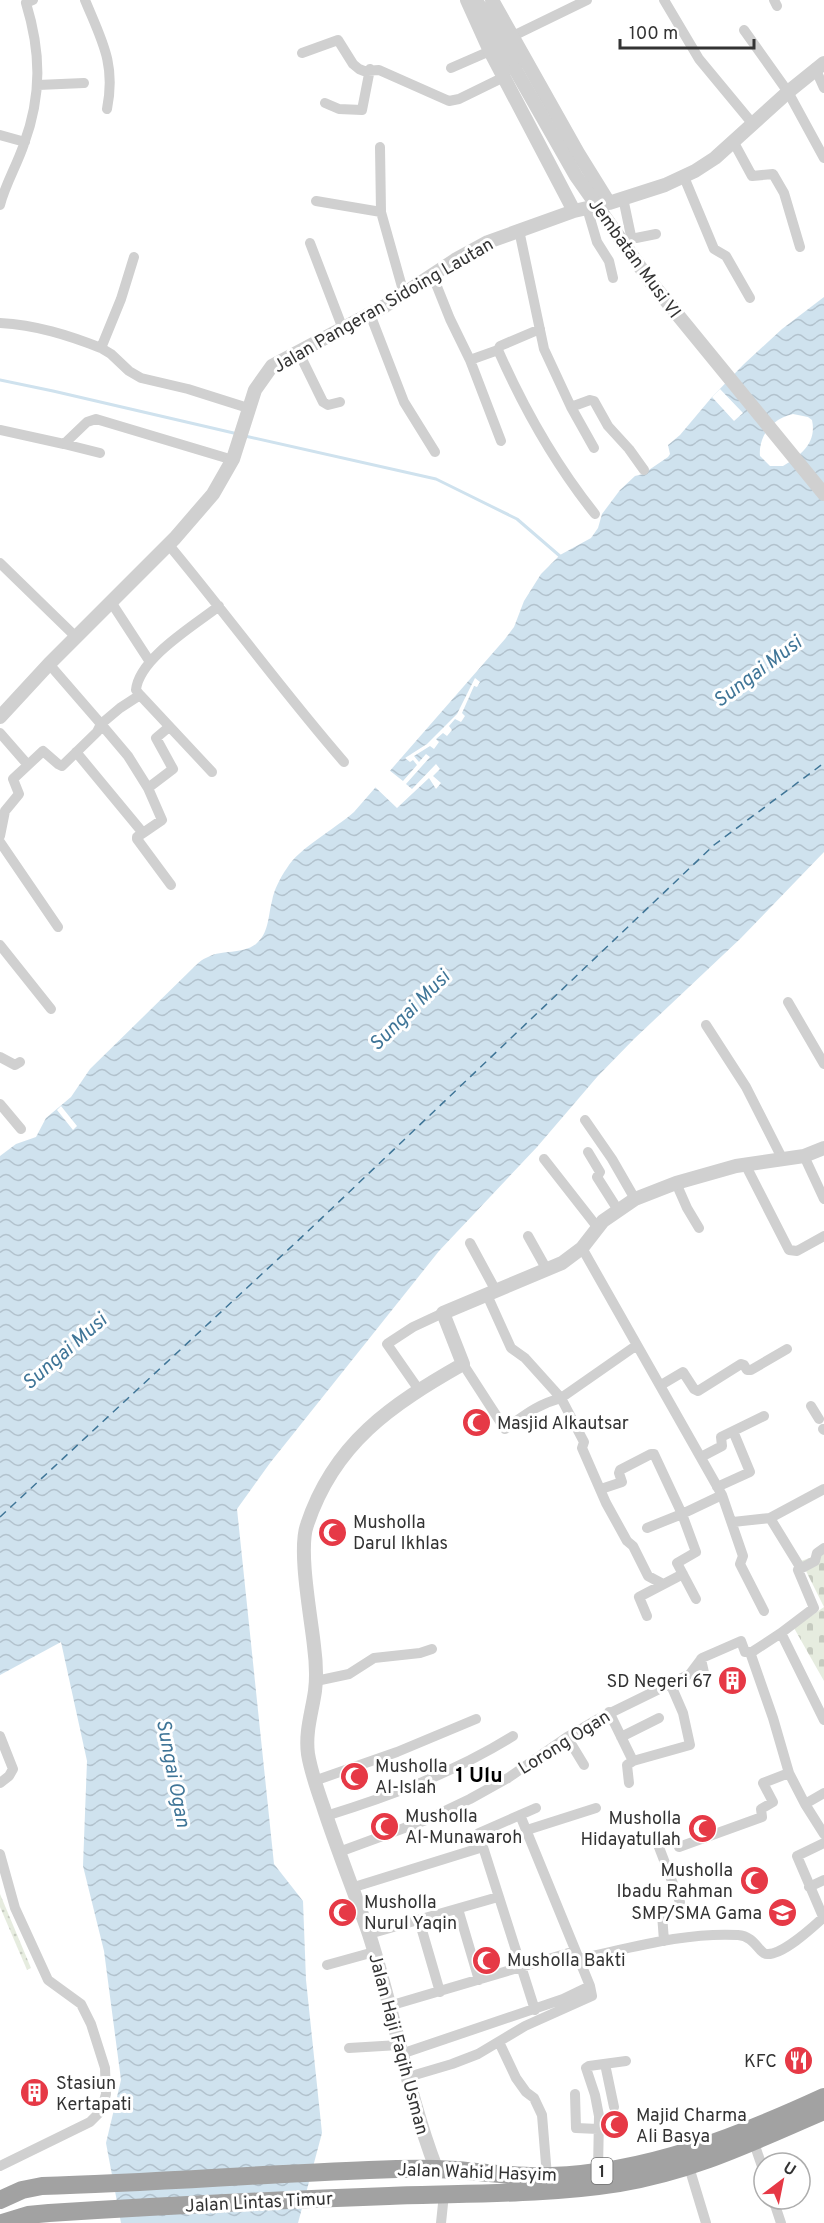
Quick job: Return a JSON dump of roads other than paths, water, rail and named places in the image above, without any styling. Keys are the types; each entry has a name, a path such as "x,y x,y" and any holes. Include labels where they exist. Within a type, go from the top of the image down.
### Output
{"highway":[{"name":"Jalan Wahid Hasyim","path":"374,2196 553,2191 620,2183 824,2097"},
{"name":"Jalan Wahid Hasyim","path":"369,2170 436,2168 547,2176 689,2167 754,2143 824,2111"},
{"name":"Jalan Lintas Timur","path":"0,2200 22,2190 60,2186 369,2170"},
{"name":"Jalan Lintas Timur","path":"2,2223 28,2215 374,2196"}],"street":[{"path":"0,205 25,142 38,85 35,33 26,3 33,0"},
{"path":"85,0 111,70 107,109"},
{"path":"466,0 504,77 609,261 613,279"},
{"name":"Jembatan Musi VI","path":"477,0 576,176 606,220 650,281 824,494"},
{"path":"492,0 578,153 609,203"},
{"path":"513,36 587,0"},
{"path":"664,0 699,60 753,123"},
{"path":"744,30 820,137 824,158"},
{"path":"302,53 338,40 353,64 364,71 379,70 449,101 459,99 504,77"},
{"path":"451,68 490,51"},
{"path":"820,66 824,88"},
{"name":"Jalan Pangeran Sidoing Lautan","path":"233,460 247,413 258,384 266,371 298,351 404,294 473,249 519,230 609,203 684,177 705,165 820,66"},
{"path":"325,103 339,109 362,110 370,69"},
{"path":"38,85 84,83"},
{"path":"0,135 25,142"},
{"path":"733,141 752,176 773,173 784,193 800,247"},
{"path":"380,147 381,212 404,294"},
{"path":"684,177 714,249 726,256 750,298"},
{"path":"623,198 631,236 636,238 656,234"},
{"path":"316,201 381,212"},
{"path":"519,230 544,349 571,407 594,448"},
{"path":"310,243 337,332"},
{"path":"101,348 121,299 134,256"},
{"path":"432,274 470,360 501,441"},
{"path":"370,314 404,402 435,452"},
{"path":"0,323 32,325 68,335 101,348 111,354 123,367 141,378 188,389 247,413"},
{"path":"470,360 498,351 500,346 540,329"},
{"path":"298,351 323,402 328,405 340,402"},
{"path":"498,351 516,391 541,436 573,488 595,514"},
{"path":"571,407 590,400 594,401 608,426 644,470"},
{"path":"0,717 168,544 213,494 233,460 96,419 87,422 64,444"},
{"path":"0,430 100,453"},
{"path":"168,544 285,692 344,762"},
{"path":"0,562 76,637"},
{"path":"111,602 150,662"},
{"path":"212,772 140,695 136,690 136,685 150,662 219,606"},
{"path":"49,664 128,756 148,788 162,820 143,832 137,839 171,885"},
{"path":"2,829 5,811 19,794 12,779 43,751 61,766 97,732 101,724 140,695"},
{"path":"148,788 172,771 156,738 169,727"},
{"path":"0,733 28,765"},
{"path":"76,752 143,832"},
{"path":"0,842 58,927"},
{"path":"0,945 51,1008"},
{"path":"788,1002 824,1064"},
{"path":"706,1025 746,1087 782,1158"},
{"path":"0,1057 15,1065 21,1062"},
{"path":"0,1104 21,1129"},
{"path":"585,1120 635,1199"},
{"path":"419,1390 387,1344 413,1327 562,1263 581,1248 618,1209 635,1199 676,1183 740,1165 804,1156 824,1148"},
{"path":"588,1152 600,1172 597,1177 618,1209"},
{"path":"804,1156 824,1199"},
{"path":"544,1159 598,1228"},
{"path":"740,1165 789,1250 797,1251 824,1236"},
{"path":"676,1183 699,1228"},
{"path":"528,1236 547,1270"},
{"path":"470,1243 511,1348 525,1358 561,1398 584,1442 582,1448 627,1541 633,1546 648,1576 663,1584"},
{"path":"581,1248 661,1384 719,1491 733,1522 743,1557 740,1564 764,1611"},
{"path":"442,1313 464,1364 505,1429 523,1414 561,1398 637,1345"},
{"path":"661,1384 683,1372 694,1389 700,1391 741,1364 751,1370 787,1349"},
{"name":"Jalan Haji Faqih Usman","path":"436,2168 420,2123 369,1934 314,1780 308,1744 309,1720 316,1681 316,1662 304,1552 307,1524 333,1469 350,1446 375,1422 419,1390 464,1364"},
{"path":"811,1406 822,1426"},
{"path":"701,1457 722,1446 721,1438 764,1416"},
{"path":"647,1528 698,1506 750,1472 733,1431"},
{"path":"601,1489 622,1482 620,1470 652,1454 655,1456 684,1513 696,1551 677,1562 696,1599"},
{"path":"733,1522 770,1518 824,1489"},
{"path":"705,1677 701,1659 741,1641 745,1652 752,1652 815,1606 798,1572 800,1567 770,1518"},
{"path":"800,1567 815,1561 817,1553 824,1548"},
{"path":"647,1616 639,1597 683,1574"},
{"path":"781,1633 824,1720"},
{"path":"316,1681 349,1674 374,1658 420,1653 432,1649"},
{"path":"752,1652 751,1655 789,1773 824,1834"},
{"name":"Lorong Ogan","path":"339,1852 426,1820 470,1799 508,1778 567,1737 609,1712 690,1674 701,1659"},
{"path":"629,1783 627,1764 691,1744 683,1713 670,1683"},
{"path":"609,1712 633,1761"},
{"path":"621,1737 659,1718"},
{"path":"314,1780 397,1752 476,1719"},
{"path":"0,1736 13,1769 8,1778 0,1783"},
{"path":"326,1816 408,1788 467,1761 513,1736"},
{"path":"567,1737 584,1765"},
{"path":"679,1847 762,1817 761,1809 773,1802 763,1783 789,1773"},
{"path":"805,1804 824,1793"},
{"path":"535,2010 479,1834 536,1808"},
{"path":"527,1830 596,1808"},
{"path":"408,2077 452,2064 499,2042 565,2004 590,1986 520,1815"},
{"path":"657,1842 680,1902 678,1910 662,1914 664,1941"},
{"path":"389,2006 520,1967 664,1941 710,1935 740,1935 753,1940 762,1952 768,1954 806,1934 824,1918 797,1856 824,1843"},
{"path":"351,1888 483,1847"},
{"path":"0,1854 15,1908 48,1980 81,2004 89,2017 105,2068 106,2094 101,2111 90,2122 0,2166"},
{"path":"809,1887 824,1880"},
{"path":"369,1934 498,1897"},
{"path":"458,1909 479,1980"},
{"path":"419,1920 440,1992"},
{"path":"327,1965 374,1952"},
{"path":"349,2048 400,2050 535,2010 565,2004"},
{"path":"499,2042 516,2078 526,2092 534,2098 542,2115 547,2176"},
{"path":"598,2171 597,2106 586,2068 626,2061"},
{"path":"605,2064 615,2107"},
{"path":"575,2094 576,2128 598,2129"},
{"path":"754,2143 757,2151"},
{"path":"689,2167 706,2223"},
{"path":"441,2223 444,2194"}],"water":[{"path":"824,297 824,852 741,938 597,1077 537,1147 439,1251 270,1463 237,1509 274,1864 303,1901 306,1980 322,2133 298,2223 121,2223 106,2143 121,2080 104,1951 83,1866 87,1761 61,1642 0,1675 0,1156 16,1144 36,1137 46,1118 71,1097 90,1069 200,962 220,953 250,947 260,940 266,930 276,888 293,861 308,846 354,812 505,639 514,627 524,601 541,574 560,555 591,538 598,528 602,514 620,490 635,476 643,474 668,457 670,454 668,445 680,435 744,364 782,329","holes":["793,414 812,420 813,428 806,448 783,466 770,466 760,456 764,435 768,429 786,416"]}],"waterway":[{"path":"0,380 238,434"},
{"path":"245,436 436,479 517,519 561,557"}],"place":[{"name":"Masjid Alkautsar","path":"476,1423"},
{"name":"Musholla Darul Ikhlas","path":"332,1532"},
{"name":"SD Negeri 67","path":"733,1681"},
{"name":"Musholla Al-Islah","path":"354,1776"},
{"name":"Musholla Al-Munawaroh","path":"384,1826"},
{"name":"Musholla Hidayatullah","path":"702,1828"},
{"name":"Musholla Ibadu Rahman","path":"754,1880"},
{"name":"Musholla Nurul Yaqin","path":"343,1912"},
{"name":"SMP/SMA Gama","path":"783,1913"},
{"name":"Musholla Bakti","path":"486,1960"},
{"name":"KFC","path":"798,2061"},
{"name":"Stasiun Kertapati","path":"35,2093"},
{"name":"Majid Charma Ali Basya","path":"615,2125"}],"district":[{"name":"1 Ulu","path":"479,1775"}],"water label":[{"name":"Sungai Musi","path":"757,671"},
{"name":"Sungai Musi","path":"409,1010"},
{"name":"Sungai Musi","path":"64,1351"},
{"name":"Sungai Ogan","path":"174,1773"}]}
